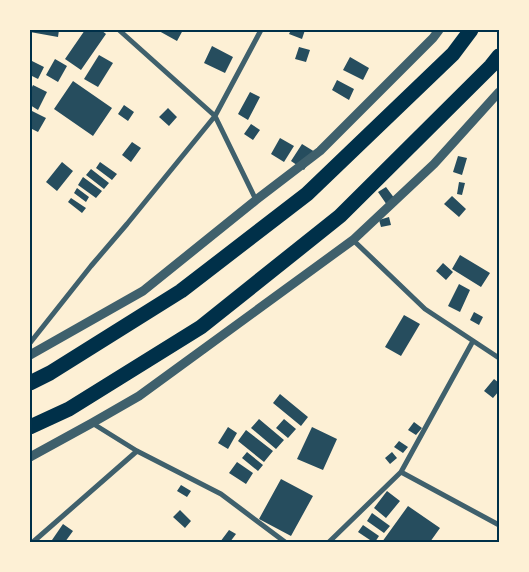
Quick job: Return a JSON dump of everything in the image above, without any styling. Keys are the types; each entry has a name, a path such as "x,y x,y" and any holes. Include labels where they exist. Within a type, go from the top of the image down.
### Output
{"highway":[{"path":"30,383 50,373 181,291 307,194 453,54 471,30"},
{"path":"30,427 68,408 201,327 340,216 499,56"}],"street":[{"path":"119,30 215,116 256,200"},
{"path":"30,342 90,266 127,224 215,116 261,30"},
{"path":"30,355 143,291 320,151 434,38 439,30"},
{"path":"30,457 139,396 352,240 434,164 499,92"},
{"path":"352,240 425,309 499,358"},
{"path":"329,542 401,472 473,341"},
{"path":"92,423 137,451 221,494 284,542"},
{"path":"33,542 137,451"},
{"path":"401,472 499,525"}],"building":[{"path":"30,30 59,30 58,37 30,32"},
{"path":"85,30 101,30 106,34 81,70 65,59"},
{"path":"160,30 183,30 177,41"},
{"path":"291,30 305,30 302,39 289,34"},
{"path":"212,46 233,57 225,73 204,63"},
{"path":"299,47 310,50 306,62 295,59"},
{"path":"99,55 113,63 98,87 84,79"},
{"path":"350,57 369,68 363,80 343,70"},
{"path":"55,59 67,66 58,82 46,75"},
{"path":"30,60 44,67 38,79 30,75"},
{"path":"337,80 354,89 349,100 332,90"},
{"path":"73,81 112,108 93,136 54,109"},
{"path":"33,85 47,92 38,110 30,105 30,91"},
{"path":"250,92 260,97 248,120 238,114"},
{"path":"124,105 134,112 128,121 118,114"},
{"path":"168,108 177,117 169,126 159,117"},
{"path":"30,110 46,118 38,132 30,128"},
{"path":"251,124 260,130 253,140 244,134"},
{"path":"280,138 294,146 284,162 271,154"},
{"path":"132,142 141,148 131,162 122,155"},
{"path":"302,144 315,152 304,170 291,161"},
{"path":"458,156 467,158 462,175 453,172"},
{"path":"62,162 73,171 57,191 46,182"},
{"path":"100,162 117,174 112,180 96,168"},
{"path":"91,169 109,183 104,189 86,175"},
{"path":"83,177 102,191 96,198 78,185"},
{"path":"459,182 465,183 462,195 457,194"},
{"path":"386,187 395,199 387,205 378,192"},
{"path":"77,188 89,197 86,202 74,193"},
{"path":"452,196 466,209 459,217 444,204"},
{"path":"71,198 86,208 82,213 68,202"},
{"path":"389,217 391,225 381,227 379,220"},
{"path":"460,255 490,273 481,287 452,269"},
{"path":"443,263 453,272 446,280 436,271"},
{"path":"459,284 470,290 460,312 448,306"},
{"path":"474,312 483,317 479,325 470,320"},
{"path":"404,315 420,324 401,356 385,347"},
{"path":"494,379 499,383 499,391 493,398 484,391"},
{"path":"280,394 308,417 301,426 273,403"},
{"path":"259,419 284,440 276,449 251,428"},
{"path":"284,419 296,429 288,438 276,428"},
{"path":"414,422 422,428 416,435 408,430"},
{"path":"228,427 237,433 228,449 218,443"},
{"path":"312,427 337,439 323,470 297,459"},
{"path":"246,430 273,451 264,462 238,441"},
{"path":"399,441 408,447 403,453 394,447"},
{"path":"247,452 263,465 258,471 242,458"},
{"path":"392,452 397,458 390,464 385,458"},
{"path":"237,462 253,473 246,484 229,473"},
{"path":"281,479 313,496 291,536 259,519"},
{"path":"181,485 191,491 187,497 177,491"},
{"path":"387,491 400,501 386,518 374,508"},
{"path":"408,506 440,528 430,542 382,542"},
{"path":"180,510 191,521 185,528 173,517"},
{"path":"372,513 390,526 384,533 367,521"},
{"path":"63,524 73,531 65,542 52,540"},
{"path":"363,525 379,536 375,542 358,532"},
{"path":"229,530 236,534 230,542 220,542"}]}
